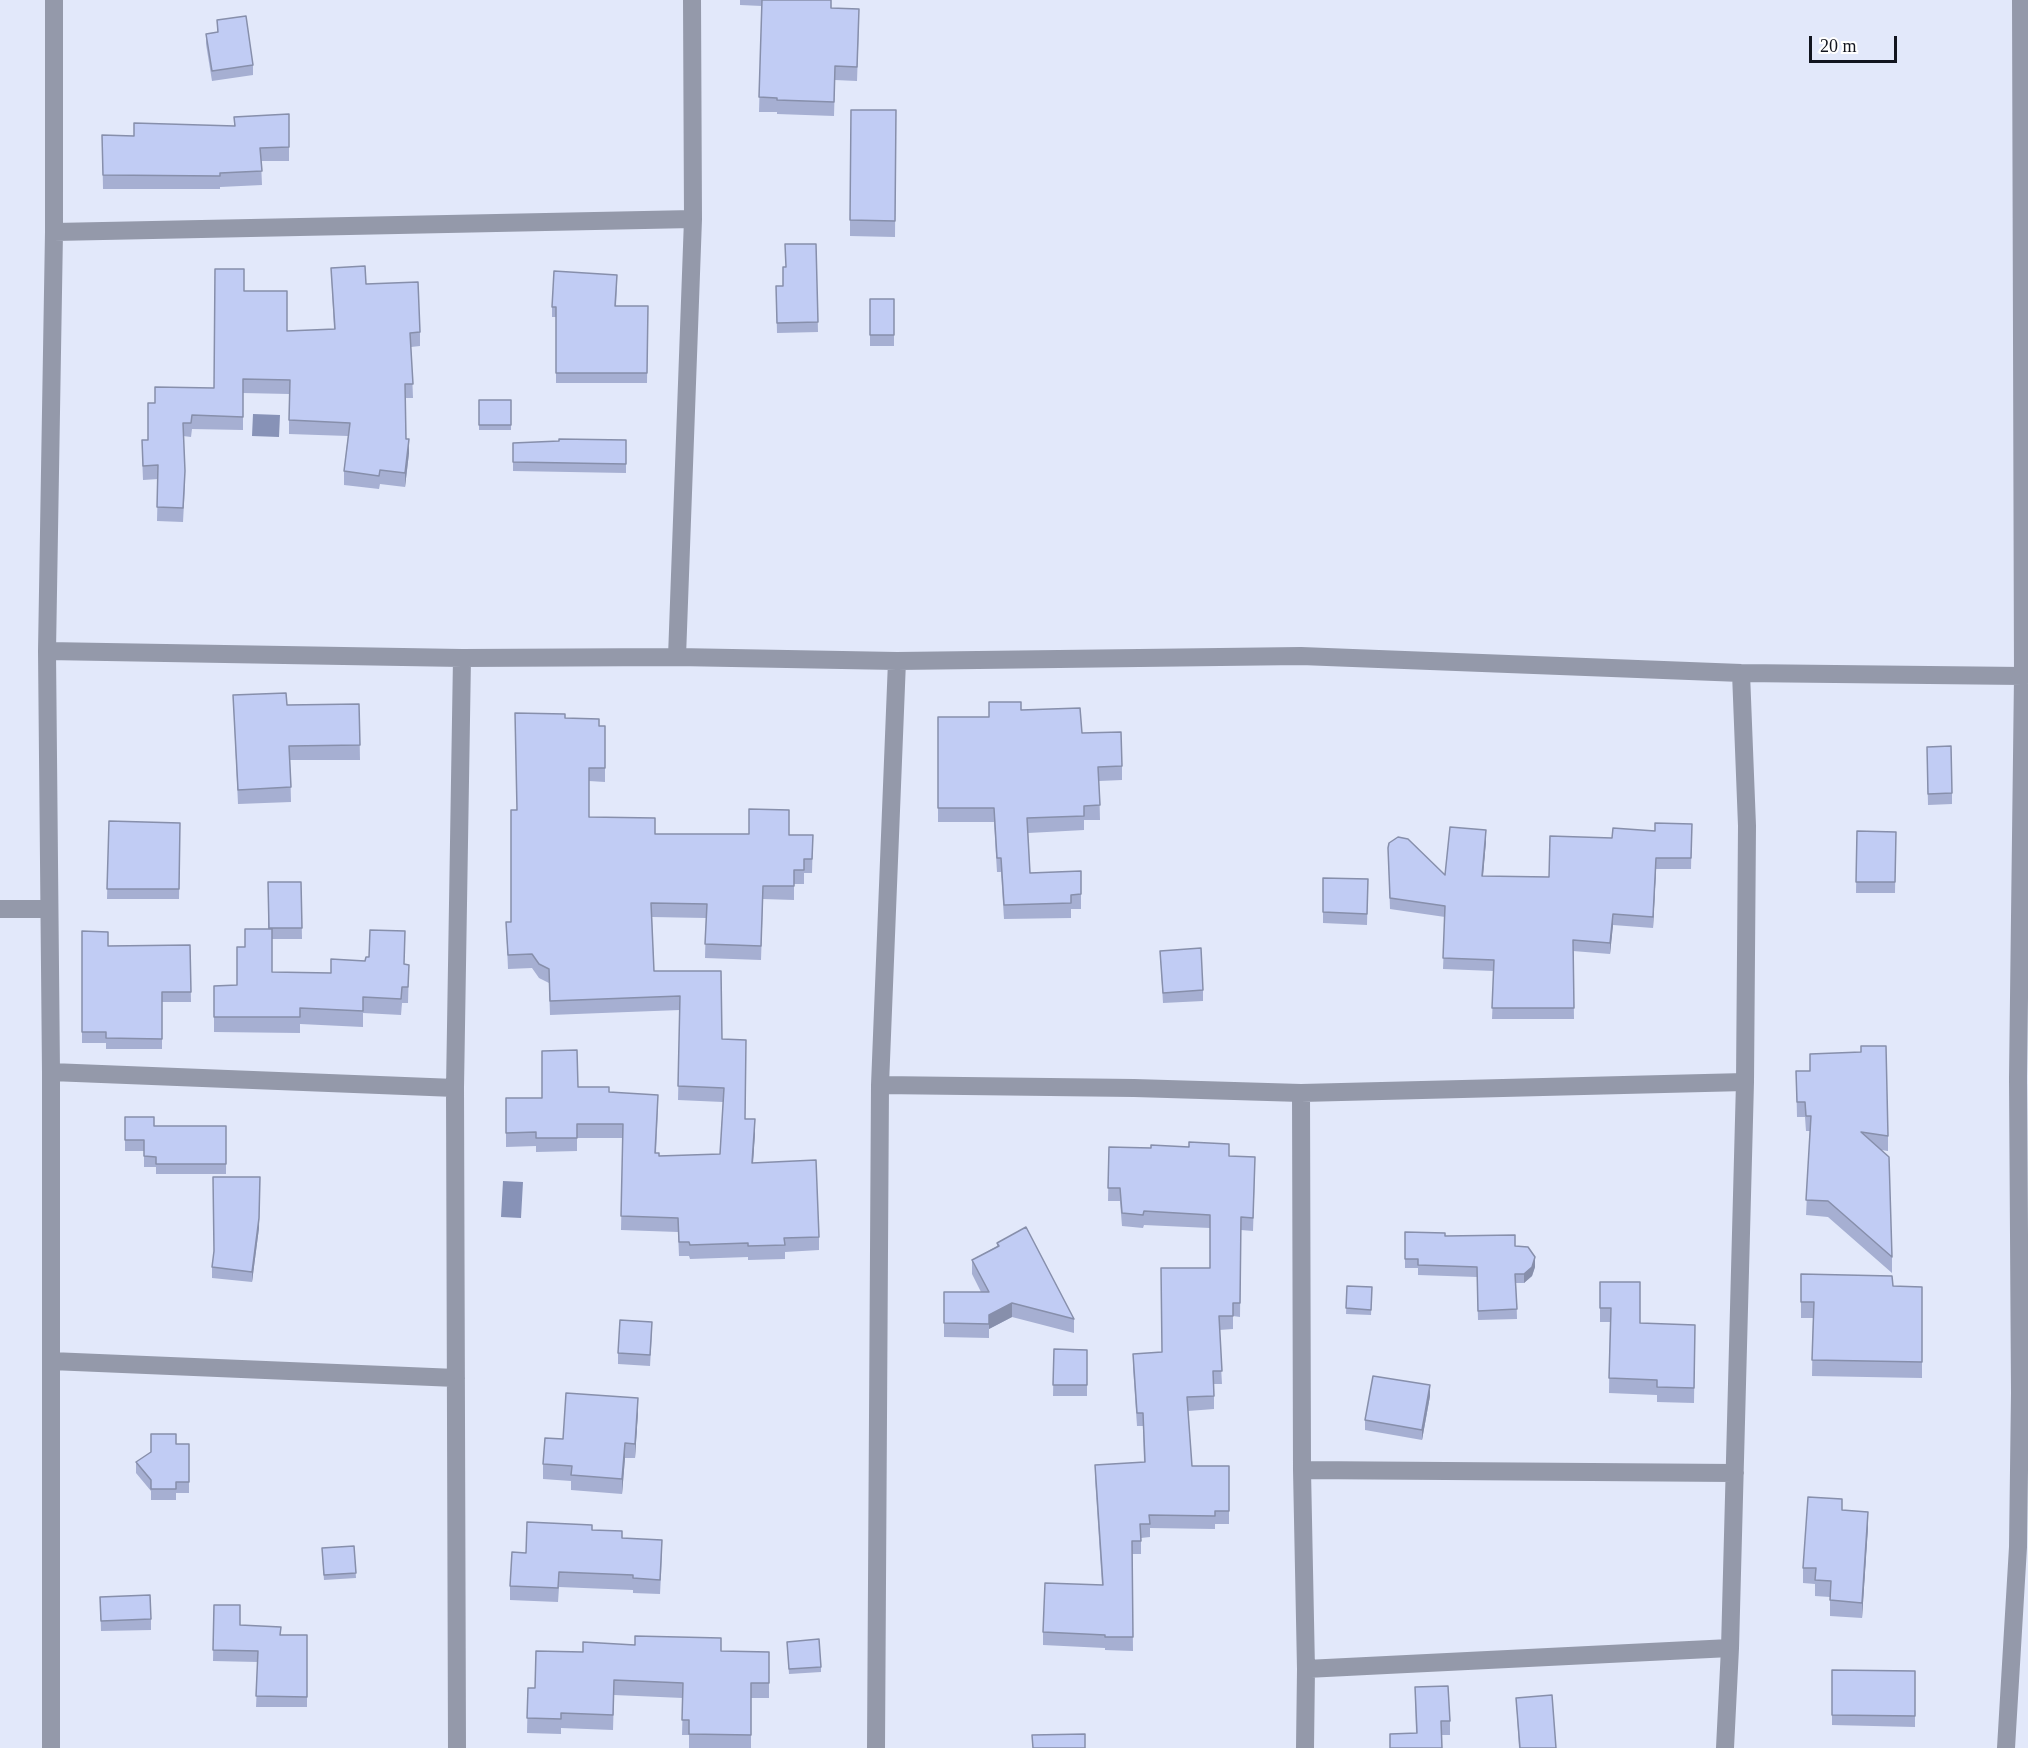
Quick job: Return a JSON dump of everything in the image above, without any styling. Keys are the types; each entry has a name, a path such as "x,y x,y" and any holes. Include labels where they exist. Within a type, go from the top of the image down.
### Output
{"street":[{"path":"51,1748 51,1072 47,651 54,232 54,0"},
{"path":"677,657 693,219 692,0"},
{"path":"2006,1748 2018,1548 2023,1078 2021,0"},
{"path":"54,232 693,219"},
{"path":"47,651 462,658 677,657 897,661 1300,656 1741,673 2023,676"},
{"path":"457,1748 455,1088 462,658"},
{"path":"876,1748 880,1085 897,661"},
{"path":"1725,1748 1730,1648 1745,1082 1747,826 1741,673"},
{"path":"0,909 49,909"},
{"path":"51,1072 455,1088"},
{"path":"880,1085 1134,1088 1301,1093 1745,1082"},
{"path":"1301,1093 1305,1748"},
{"path":"51,1361 456,1378"},
{"path":"1302,1470 1735,1473"},
{"path":"1306,1669 1730,1648"}],"water":[{"path":"253,414 280,415 279,437 252,436"},
{"path":"503,1181 523,1182 521,1218 501,1217"}],"building":[{"path":"762,0 831,0 831,8 859,9 857,67 835,66 834,102 759,97"},
{"path":"246,16 253,65 212,71 206,34 218,32 217,20"},
{"path":"851,110 896,110 895,221 850,220"},
{"path":"289,114 289,147 260,148 262,171 220,173 220,176 103,175 102,135 134,136 134,123 235,126 234,117"},
{"path":"785,244 816,244 818,322 777,323 776,286 783,286 783,267 786,267"},
{"path":"365,266 366,284 418,282 420,332 410,333 413,384 405,384 406,439 409,439 405,473 380,470 379,476 344,471 350,423 289,420 290,380 243,379 243,417 192,415 191,423 183,423 185,471 183,508 157,507 158,465 143,466 142,440 148,440 148,403 155,403 155,387 214,388 215,269 244,269 244,291 287,291 287,331 335,329 331,268"},
{"path":"554,271 617,275 615,306 648,306 647,373 556,373 556,307 552,307"},
{"path":"870,299 894,299 894,335 870,335"},
{"path":"479,400 511,400 511,425 479,425"},
{"path":"559,439 626,440 626,464 513,462 513,443 559,441"},
{"path":"286,693 287,705 359,704 360,745 289,746 291,787 238,790 233,695"},
{"path":"989,702 1021,702 1021,710 1080,708 1082,733 1121,732 1122,766 1098,767 1100,805 1084,806 1084,816 1027,818 1030,873 1081,871 1081,894 1071,895 1071,903 1004,905 1001,858 997,858 994,808 938,808 938,717 989,717"},
{"path":"515,713 565,714 565,718 599,719 599,726 605,726 605,768 589,768 589,817 655,818 655,834 749,834 749,809 789,810 789,835 813,835 812,859 804,859 804,870 794,870 794,886 763,886 761,946 705,944 707,904 651,903 654,971 721,971 722,1039 746,1040 745,1119 755,1119 752,1163 816,1160 819,1237 784,1238 785,1245 748,1246 748,1243 690,1245 689,1242 679,1242 678,1218 621,1216 623,1124 577,1124 577,1138 536,1138 536,1132 506,1133 506,1098 542,1098 542,1051 577,1050 578,1087 609,1087 609,1092 658,1095 655,1153 659,1153 659,1156 720,1154 724,1088 678,1086 680,996 550,1001 549,969 539,964 532,954 508,955 506,922 511,922 511,810 517,810"},
{"path":"1951,746 1952,793 1928,794 1927,747"},
{"path":"109,821 180,823 179,889 107,889"},
{"path":"1655,823 1692,824 1691,858 1656,858 1653,917 1613,914 1610,943 1573,940 1574,1008 1492,1008 1494,960 1443,958 1445,906 1390,898 1388,848 1389,843 1398,837 1408,839 1445,875 1450,827 1486,830 1482,876 1549,877 1550,836 1612,838 1613,828 1655,831"},
{"path":"1857,831 1896,832 1895,882 1856,882"},
{"path":"1323,878 1368,879 1367,914 1323,912"},
{"path":"268,882 301,882 302,928 269,928"},
{"path":"245,929 272,929 272,972 331,973 331,959 365,961 366,957 369,957 370,930 405,931 404,964 409,965 408,987 402,987 401,999 363,997 363,1011 300,1008 300,1017 214,1017 214,986 237,985 237,947 245,947"},
{"path":"82,931 108,932 108,946 190,945 191,992 162,992 162,1039 106,1038 106,1032 82,1032"},
{"path":"1201,948 1203,990 1163,993 1160,951"},
{"path":"1861,1046 1886,1046 1888,1136 1861,1132 1889,1157 1892,1257 1828,1201 1806,1200 1811,1116 1806,1116 1805,1102 1797,1102 1796,1071 1810,1071 1810,1054 1861,1052"},
{"path":"125,1117 154,1117 154,1126 226,1126 226,1164 156,1164 156,1157 144,1156 144,1140 125,1140"},
{"path":"1189,1142 1229,1144 1229,1156 1255,1157 1253,1218 1241,1217 1240,1303 1233,1303 1233,1316 1219,1316 1222,1371 1213,1371 1214,1396 1187,1397 1192,1466 1229,1466 1229,1511 1215,1511 1215,1516 1149,1515 1150,1524 1140,1524 1141,1541 1132,1541 1133,1637 1043,1632 1045,1583 1103,1585 1095,1465 1145,1462 1143,1413 1137,1413 1133,1354 1162,1352 1161,1268 1210,1268 1210,1215 1144,1211 1143,1215 1122,1213 1120,1188 1108,1188 1109,1147 1151,1148 1151,1145 1189,1147"},
{"path":"213,1177 260,1177 259,1218 252,1272 212,1267 214,1251"},
{"path":"1026,1227 1074,1319 1012,1303 989,1315 989,1324 944,1323 944,1292 989,1292 972,1260 999,1246 997,1243"},
{"path":"1405,1232 1445,1233 1445,1236 1515,1235 1515,1246 1528,1247 1535,1257 1532,1267 1524,1274 1515,1274 1517,1309 1478,1311 1477,1267 1418,1265 1418,1259 1405,1259"},
{"path":"1801,1274 1892,1276 1893,1286 1922,1287 1922,1362 1812,1360 1814,1302 1801,1302"},
{"path":"1600,1282 1640,1282 1640,1323 1695,1325 1694,1388 1657,1387 1657,1380 1609,1378 1611,1308 1600,1308"},
{"path":"1347,1286 1372,1287 1371,1310 1346,1308"},
{"path":"620,1320 652,1322 650,1355 618,1353"},
{"path":"1054,1349 1087,1350 1087,1385 1053,1385"},
{"path":"1373,1376 1430,1385 1422,1430 1365,1420"},
{"path":"566,1393 638,1398 635,1444 625,1443 622,1479 571,1475 572,1466 543,1464 545,1438 563,1439"},
{"path":"151,1434 176,1434 176,1444 189,1444 189,1482 176,1482 176,1489 151,1489 151,1480 136,1462 151,1452"},
{"path":"1808,1497 1842,1499 1842,1510 1868,1512 1862,1603 1830,1600 1831,1581 1815,1580 1816,1568 1803,1568"},
{"path":"527,1522 592,1525 592,1530 622,1531 622,1538 662,1540 660,1580 633,1578 633,1575 559,1572 558,1588 510,1586 512,1552 526,1553"},
{"path":"354,1546 356,1573 324,1575 322,1548"},
{"path":"150,1595 151,1619 101,1621 100,1597"},
{"path":"214,1605 240,1605 240,1625 281,1627 280,1635 307,1635 307,1697 256,1696 258,1651 213,1650"},
{"path":"635,1636 721,1638 721,1651 769,1652 769,1683 751,1683 751,1735 689,1734 689,1720 682,1720 683,1683 614,1680 613,1715 561,1713 561,1719 527,1718 528,1688 535,1688 536,1651 583,1652 583,1642 635,1645"},
{"path":"819,1639 821,1667 789,1669 787,1642"},
{"path":"1832,1670 1915,1671 1915,1716 1832,1715"},
{"path":"1448,1686 1450,1721 1441,1721 1442,1748 1390,1748 1390,1734 1417,1733 1415,1687"},
{"path":"1552,1695 1556,1748 1520,1748 1516,1698"},
{"path":"1085,1734 1085,1748 1033,1748 1032,1735"}]}
